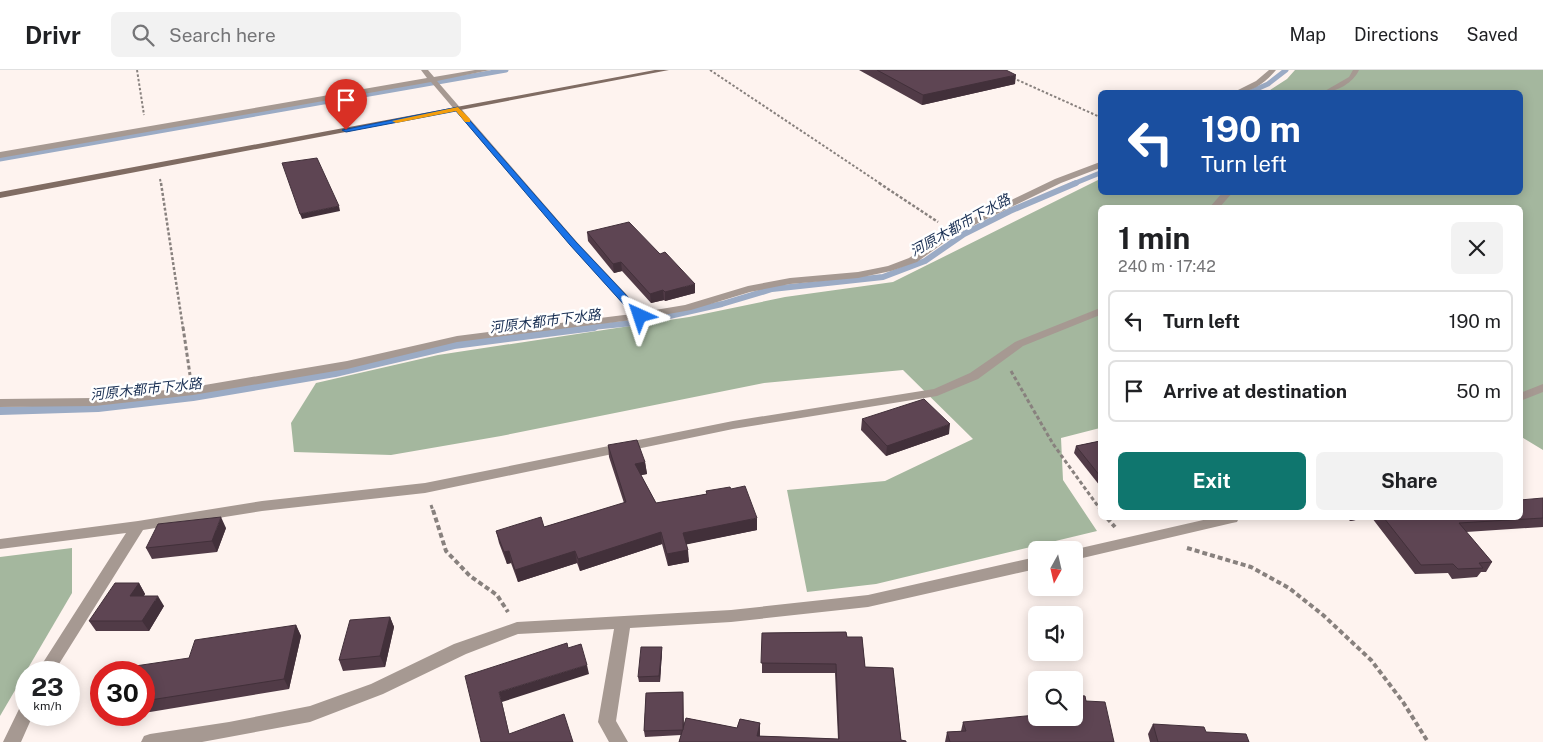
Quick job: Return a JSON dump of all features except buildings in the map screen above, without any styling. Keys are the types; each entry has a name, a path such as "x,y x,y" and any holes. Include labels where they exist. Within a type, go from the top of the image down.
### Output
{"street":[{"path":"424,70 573,244 640,316"},
{"path":"0,155 487,70"},
{"path":"0,195 158,166 631,70"},
{"path":"0,186 666,70"},
{"path":"1243,90 1259,83 1273,70"},
{"path":"1330,90 1352,78 1356,70"},
{"path":"0,403 96,402 192,391 347,365 457,339 525,328 640,316 687,308 748,288 891,268 913,260 954,232 1058,181 1098,166"},
{"path":"1216,205 1227,195"},
{"path":"0,544 138,526 262,506 425,488 733,425 937,392 974,376 1019,344 1098,311"},
{"path":"1523,397 1543,388"},
{"path":"1083,553 1224,520"},
{"path":"52,661 138,526"},
{"path":"150,742 229,730 310,714 376,689 460,649 517,628 731,616 868,601 1028,565"},
{"path":"619,742 607,722 622,621"},
{"path":"12,742 19,726"}],"path":[{"path":"137,70 141,104 149,128"},
{"path":"710,70 954,232"},
{"path":"1011,78 1098,117"},
{"path":"158,166 192,391"},
{"path":"999,358 1010,370 1023,390 1053,444 1098,506"},
{"path":"425,488 446,551 470,576 497,595 517,628"},
{"path":"1166,535 1181,546 1251,567 1289,588 1323,615 1371,660 1403,702 1428,742"}],"green space":[{"path":"1295,70 1543,70 1543,450 1523,438 1523,205 1098,205 1098,429 1061,438 1063,480 1097,531 1055,541 1028,541 1028,548 876,584 807,592 787,490 885,481 973,439 903,370 764,383 501,436 391,455 294,452 291,423 316,383 438,355 689,317 785,297 893,282 1098,180 1098,195 1523,195 1523,90 1270,90 1287,79"},
{"path":"72,548 72,593 32,661 15,661 15,690 0,716 0,557"}],"waterway":[{"path":"0,159 506,70"},
{"name":"河原木都市下水路","path":"1254,90 1268,84 1286,70"},
{"name":"河原木都市下水路","path":"1073,184 1098,174"},
{"name":"河原木都市下水路","path":"582,328 643,322 722,304 772,289 883,277 925,261 964,234 1010,211 1076,183"},
{"name":"河原木都市下水路","path":"0,411 98,408 193,397 335,373 454,345 594,327"}],"slow traffic":[{"path":"396,121 458,109 467,121"}],"route":[{"path":"346,130 458,109 573,244 640,316"}]}
